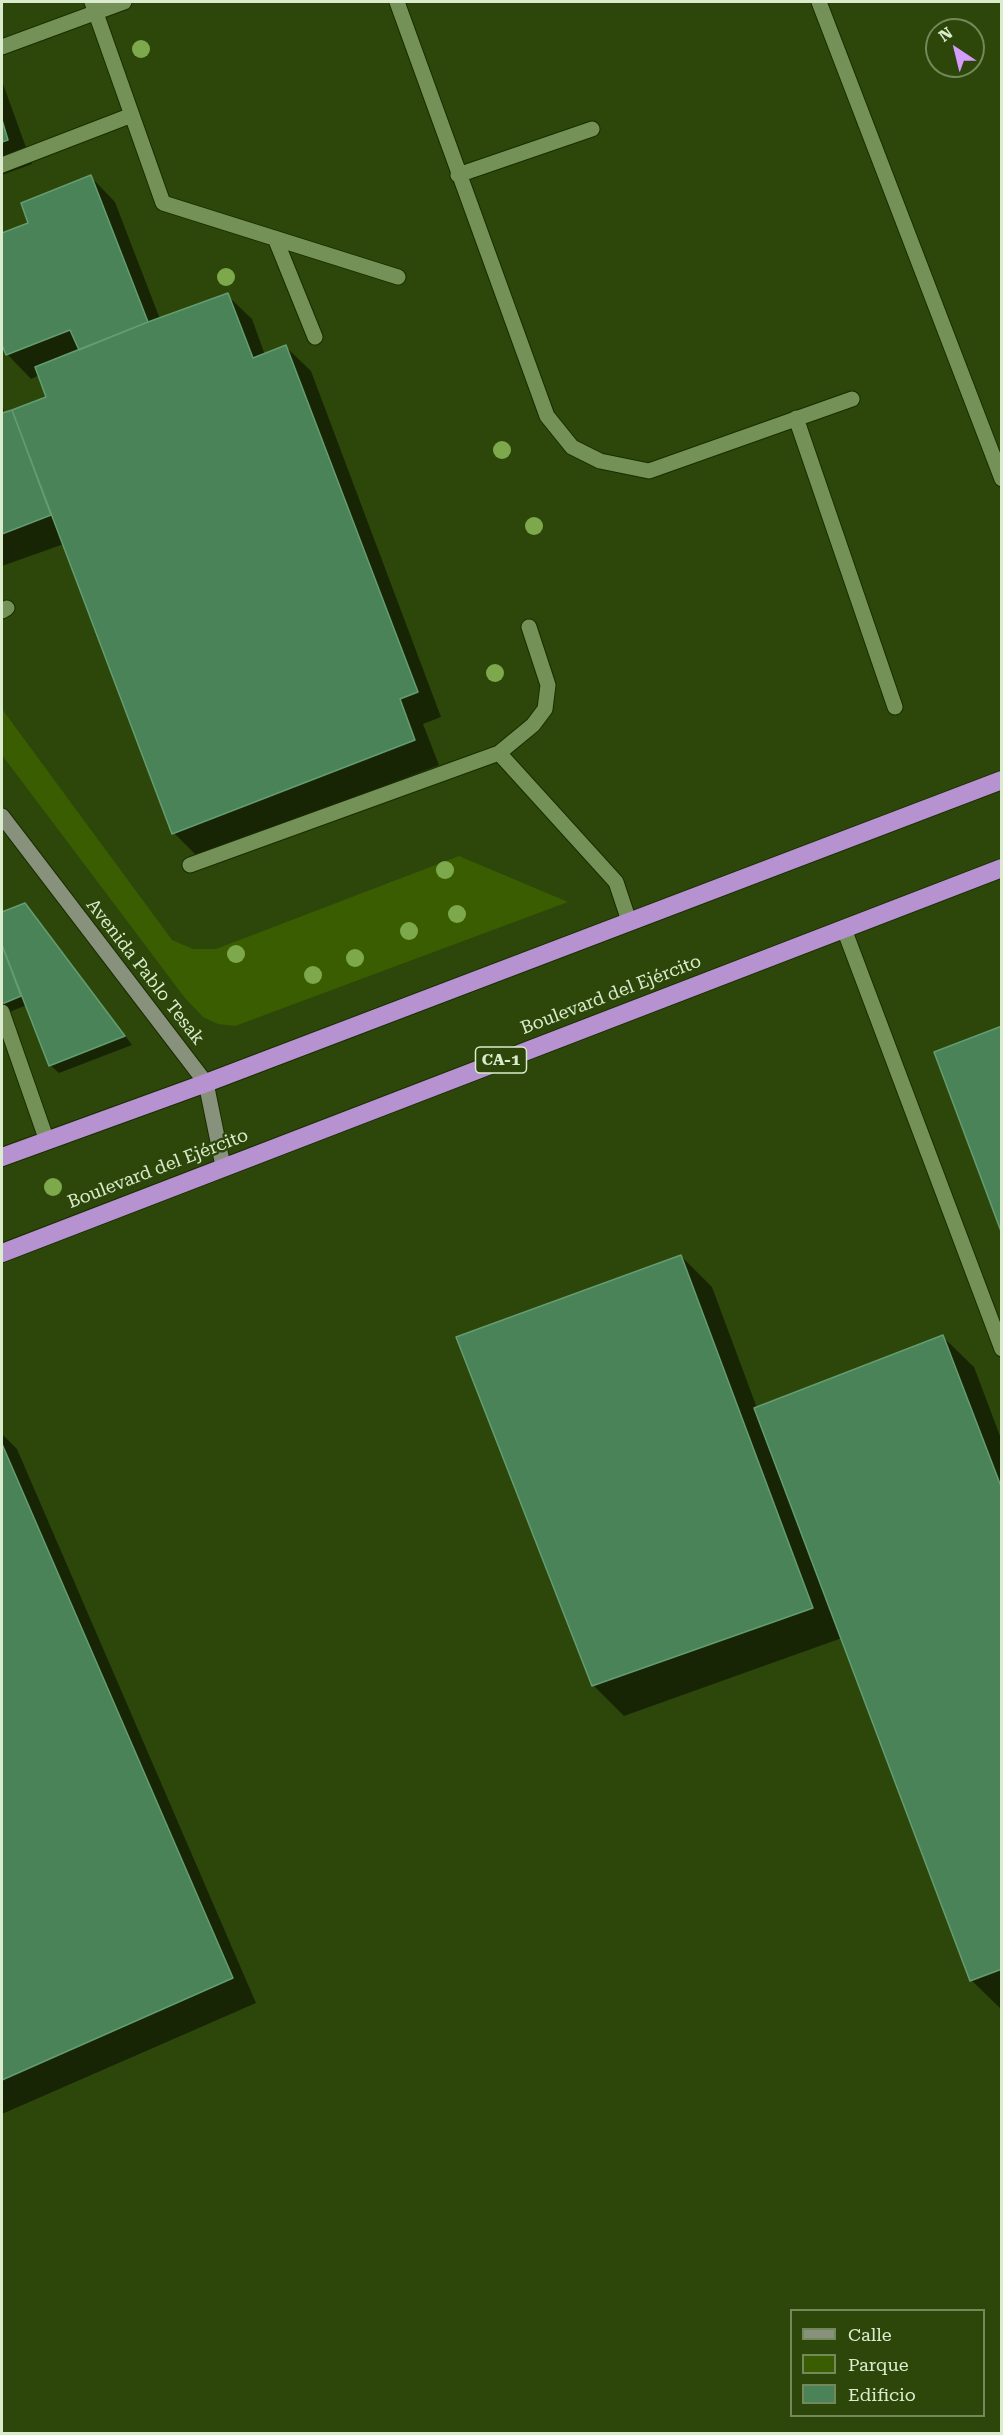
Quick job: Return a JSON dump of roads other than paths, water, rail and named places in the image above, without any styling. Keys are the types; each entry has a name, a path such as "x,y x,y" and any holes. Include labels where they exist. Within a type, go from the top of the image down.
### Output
{"highway":[{"path":"2,1157 206,1083 1002,780"},
{"name":"Boulevard del Ejército","path":"2,1253 1002,868"}],"street":[{"name":"Avenida Pablo Tesak","path":"2,816 206,1083 223,1166"}],"lane":[{"path":"2,47 94,7 124,2"},
{"path":"397,2 547,416 572,447 600,461 649,471 852,399"},
{"path":"819,2 1002,478"},
{"path":"94,7 163,203 398,277"},
{"path":"2,165 132,115"},
{"path":"458,175 592,129"},
{"path":"275,238 315,337"},
{"path":"796,418 895,707"},
{"path":"190,865 499,753 533,725 545,709 548,685 529,627"},
{"path":"499,753 616,882 629,921"},
{"path":"844,929 1002,1349"},
{"path":"2,1012 47,1141"}]}
